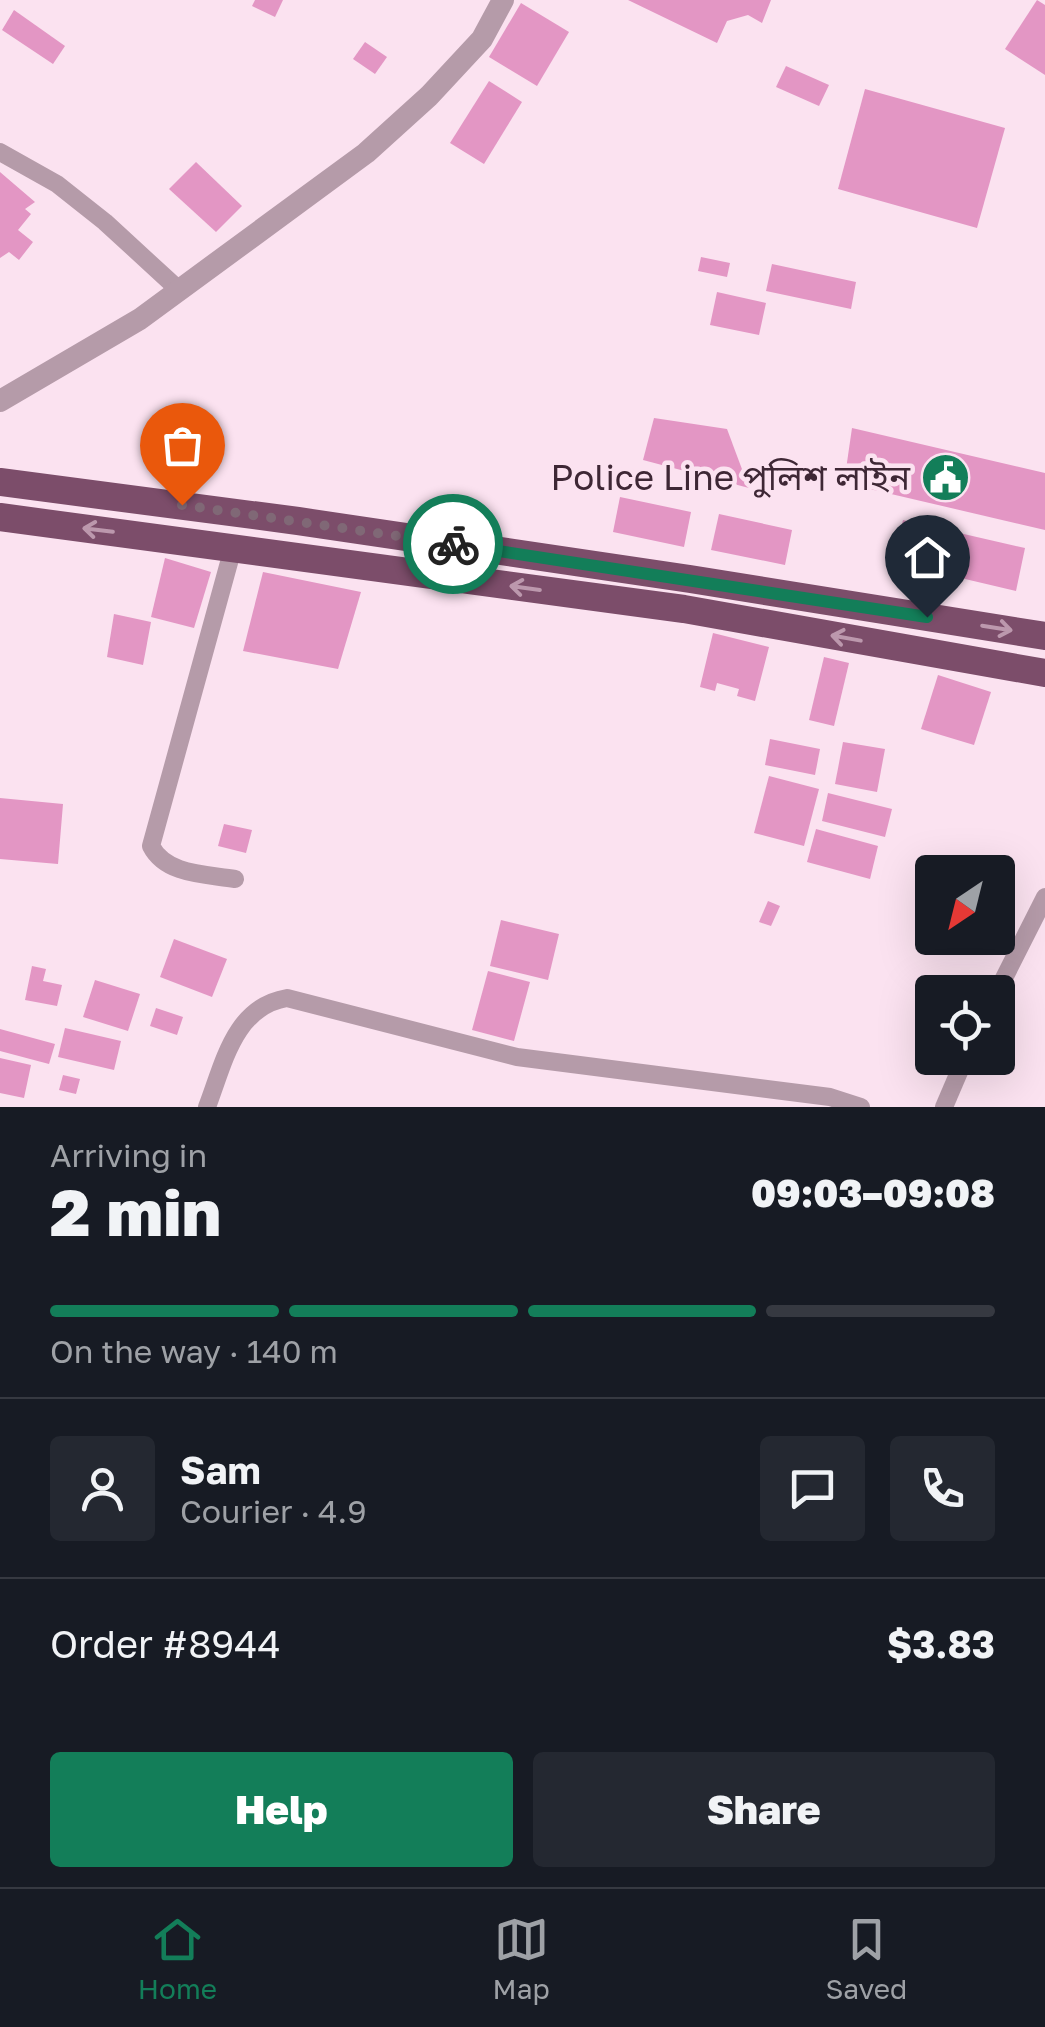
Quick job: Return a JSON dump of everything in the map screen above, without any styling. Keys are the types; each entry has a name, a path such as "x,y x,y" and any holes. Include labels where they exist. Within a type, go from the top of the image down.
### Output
{"highway":[{"path":"0,482 690,578 1045,636"},
{"path":"0,517 684,610 1045,674"},
{"path":"292,556 298,521"}],"street":[{"path":"0,401 140,319 366,152 430,96 482,39 503,0"},
{"path":"0,152 57,184 179,290"},
{"path":"233,548 151,846 170,868 235,879"},
{"path":"1006,975 1045,898"},
{"path":"207,1107 235,1034 252,1012 268,1001 287,998 517,1057 830,1097 861,1107"},
{"path":"944,1107 958,1075"}],"building":[{"path":"255,0 283,0 275,17 252,6"},
{"path":"628,0 771,0 762,23 748,15 727,21 717,43"},
{"path":"1037,0 1045,5 1045,75 1005,49"},
{"path":"521,3 569,32 537,86 489,57"},
{"path":"14,10 65,46 53,64 2,30"},
{"path":"365,42 387,57 375,74 353,59"},
{"path":"786,66 829,85 819,106 776,87"},
{"path":"489,81 522,102 484,164 450,143"},
{"path":"865,89 1005,128 977,228 838,189"},
{"path":"196,162 242,206 216,232 169,189"},
{"path":"0,172 35,202 25,209 31,214 18,230 33,242 19,260 9,252 0,258"},
{"path":"701,257 730,263 727,277 698,271"},
{"path":"772,264 856,282 851,309 766,291"},
{"path":"717,292 766,303 759,335 710,325"},
{"path":"654,418 727,429 749,488 643,460"},
{"name":"Police Line পুলিশ লাইন","path":"852,428 1045,473 1045,530 844,483"},
{"path":"620,497 691,512 684,547 613,532"},
{"path":"719,514 792,530 785,565 711,550"},
{"path":"903,520 1025,548 1016,591 893,562"},
{"path":"165,558 211,572 194,628 151,617"},
{"path":"263,572 361,592 338,669 243,651"},
{"path":"114,614 151,622 143,665 107,657"},
{"path":"713,633 769,647 755,701 737,696 739,689 717,683 715,691 700,687"},
{"path":"824,657 849,663 834,726 809,720"},
{"path":"938,675 991,692 974,745 921,729"},
{"path":"770,739 820,749 815,775 765,765"},
{"path":"843,742 885,749 877,792 835,784"},
{"path":"769,776 819,789 804,846 754,833"},
{"path":"828,793 892,809 885,837 822,821"},
{"path":"0,798 63,804 58,864 0,859"},
{"path":"224,824 252,830 246,853 218,846"},
{"path":"816,829 878,846 870,879 807,862"},
{"path":"768,901 780,906 771,926 759,922"},
{"path":"501,920 559,934 548,980 490,966"},
{"path":"174,939 227,959 212,997 160,977"},
{"path":"32,966 46,969 43,981 62,985 57,1006 25,1000"},
{"path":"488,971 530,982 514,1041 472,1030"},
{"path":"95,980 140,994 128,1031 83,1017"},
{"path":"156,1008 183,1017 177,1035 150,1026"},
{"path":"65,1028 121,1041 114,1070 58,1057"},
{"path":"0,1029 55,1044 49,1064 0,1051"},
{"path":"0,1058 31,1065 24,1098 0,1093"},
{"path":"63,1075 80,1079 76,1094 59,1090"}],"way so far":[{"path":"182,505 453,544"}],"place":[{"name":"Police Line পুলিশ লাইন","path":"945,478"}],"route":[{"path":"453,544 927,617"}]}
